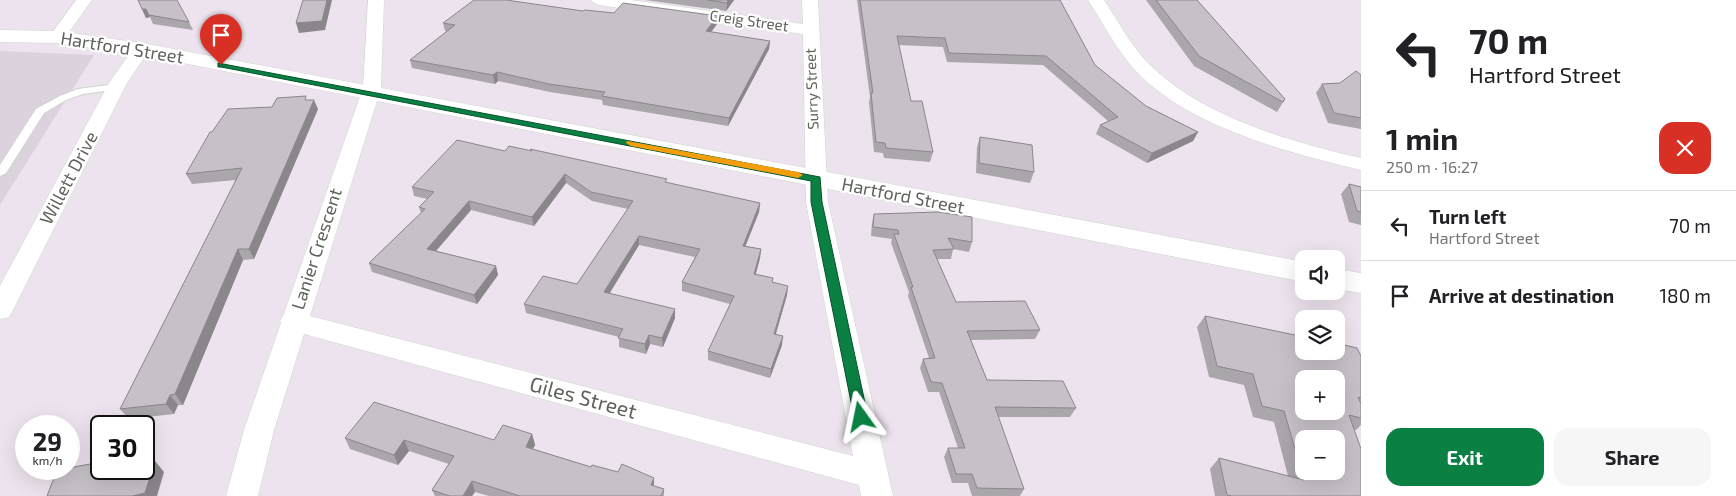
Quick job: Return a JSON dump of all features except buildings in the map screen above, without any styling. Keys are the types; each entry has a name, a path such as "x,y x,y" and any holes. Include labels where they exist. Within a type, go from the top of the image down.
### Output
{"street":[{"path":"57,37 84,0"},
{"name":"Lanier Crescent","path":"242,496 258,430 370,94 376,0"},
{"name":"Creig Street","path":"599,0 810,30"},
{"name":"Surry Street","path":"810,0 816,179"},
{"path":"1096,0 1142,66 1159,82 1183,98 1220,118 1257,134 1298,148 1361,164"},
{"name":"Hartford Street","path":"3,39 57,37 142,49 1295,270"},
{"name":"Willett Drive","path":"0,310 116,87 142,49"},
{"path":"816,179 817,202 875,486"},
{"path":"1345,280 1361,283"},
{"name":"Giles Street","path":"293,321 875,486"}],"lane":[{"path":"0,173 40,111 63,98 81,91 116,87"}],"shaded area":[{"path":"0,51 94,55 0,205"}],"slow traffic":[{"path":"631,143 798,175"}],"route":[{"path":"221,65 816,179 817,202 861,417"}]}
